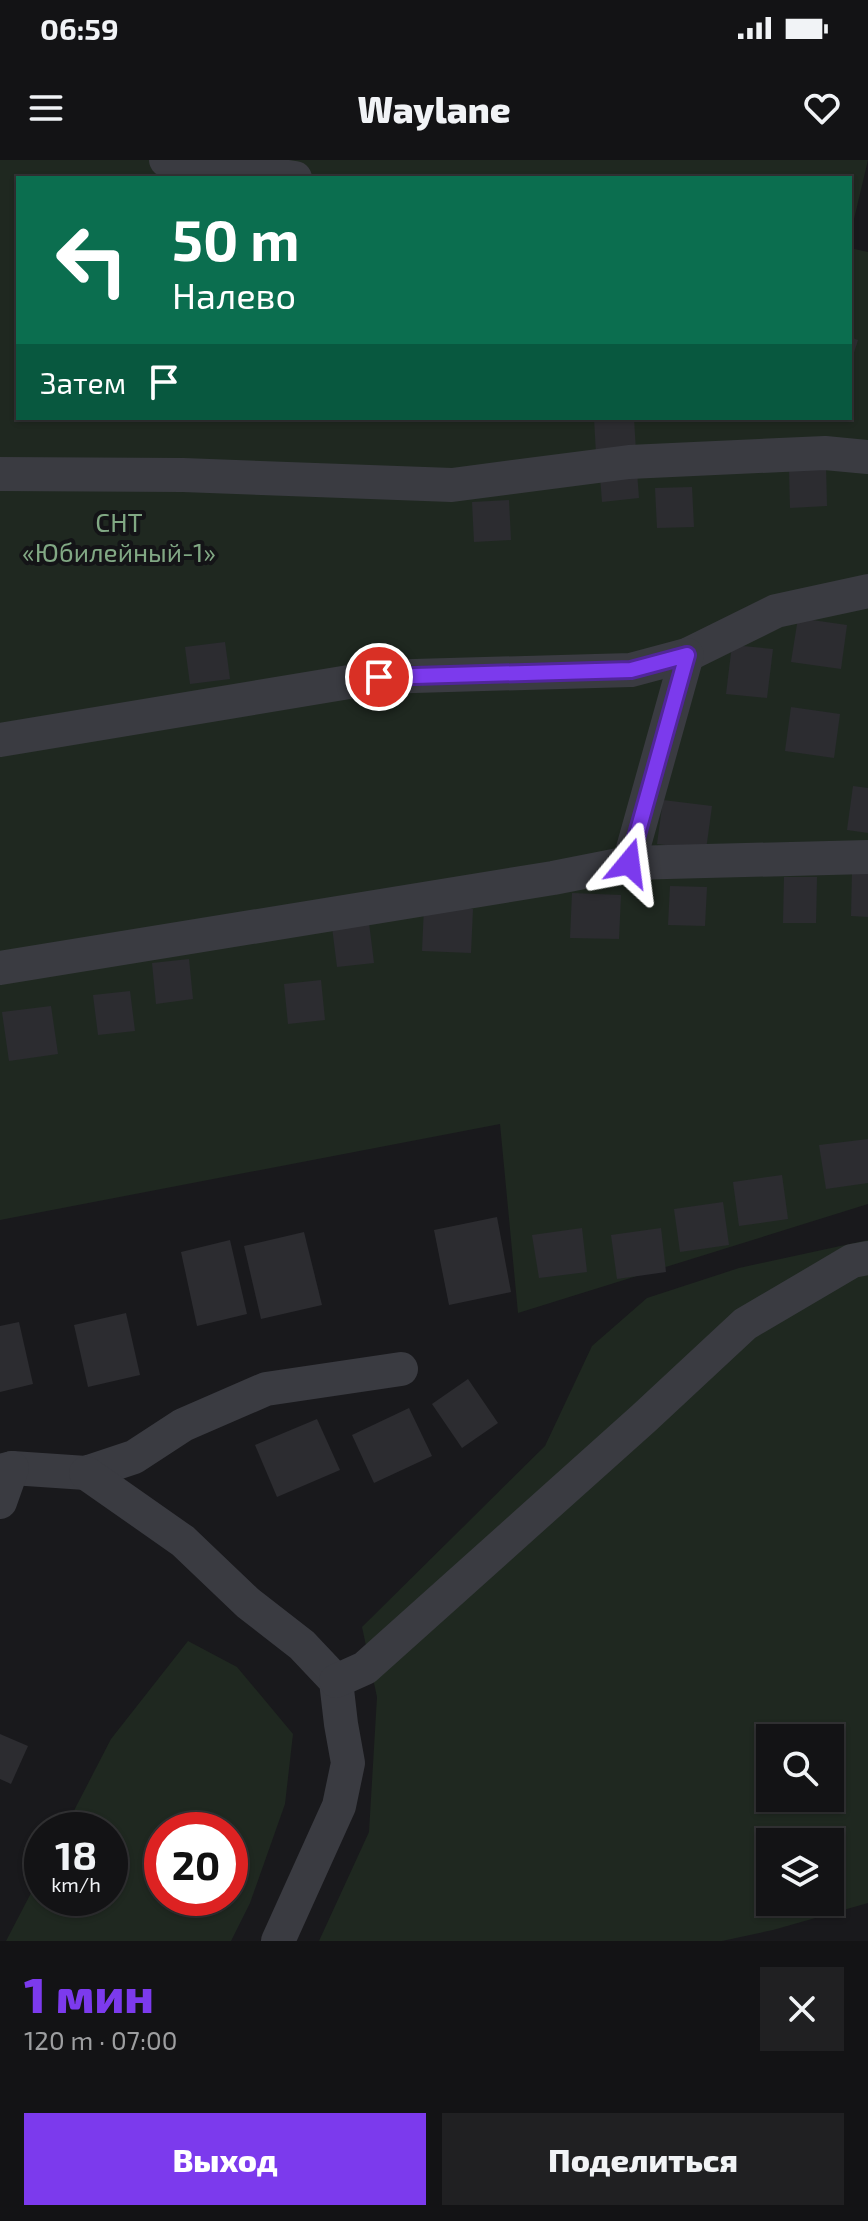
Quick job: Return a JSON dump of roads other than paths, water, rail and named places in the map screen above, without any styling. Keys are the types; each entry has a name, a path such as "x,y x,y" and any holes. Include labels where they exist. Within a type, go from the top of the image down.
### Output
{"street":[{"path":"166,160 281,176"},
{"path":"0,474 183,475 452,485 629,462 825,453 868,457"},
{"path":"0,740 379,677 631,670 687,655 776,611 868,591"},
{"path":"629,863 687,655"},
{"path":"0,968 629,863 868,857"},
{"path":"336,1681 365,1668 745,1324 852,1261 868,1258"},
{"path":"0,1502 6,1469 86,1473 134,1457 183,1425 266,1389 401,1369"},
{"path":"86,1473 183,1541 248,1603 302,1645 336,1681 348,1763 339,1806 278,1941"}],"park label":[{"name":"СНТ «Юбилейный-1»","path":"119,536"}]}
